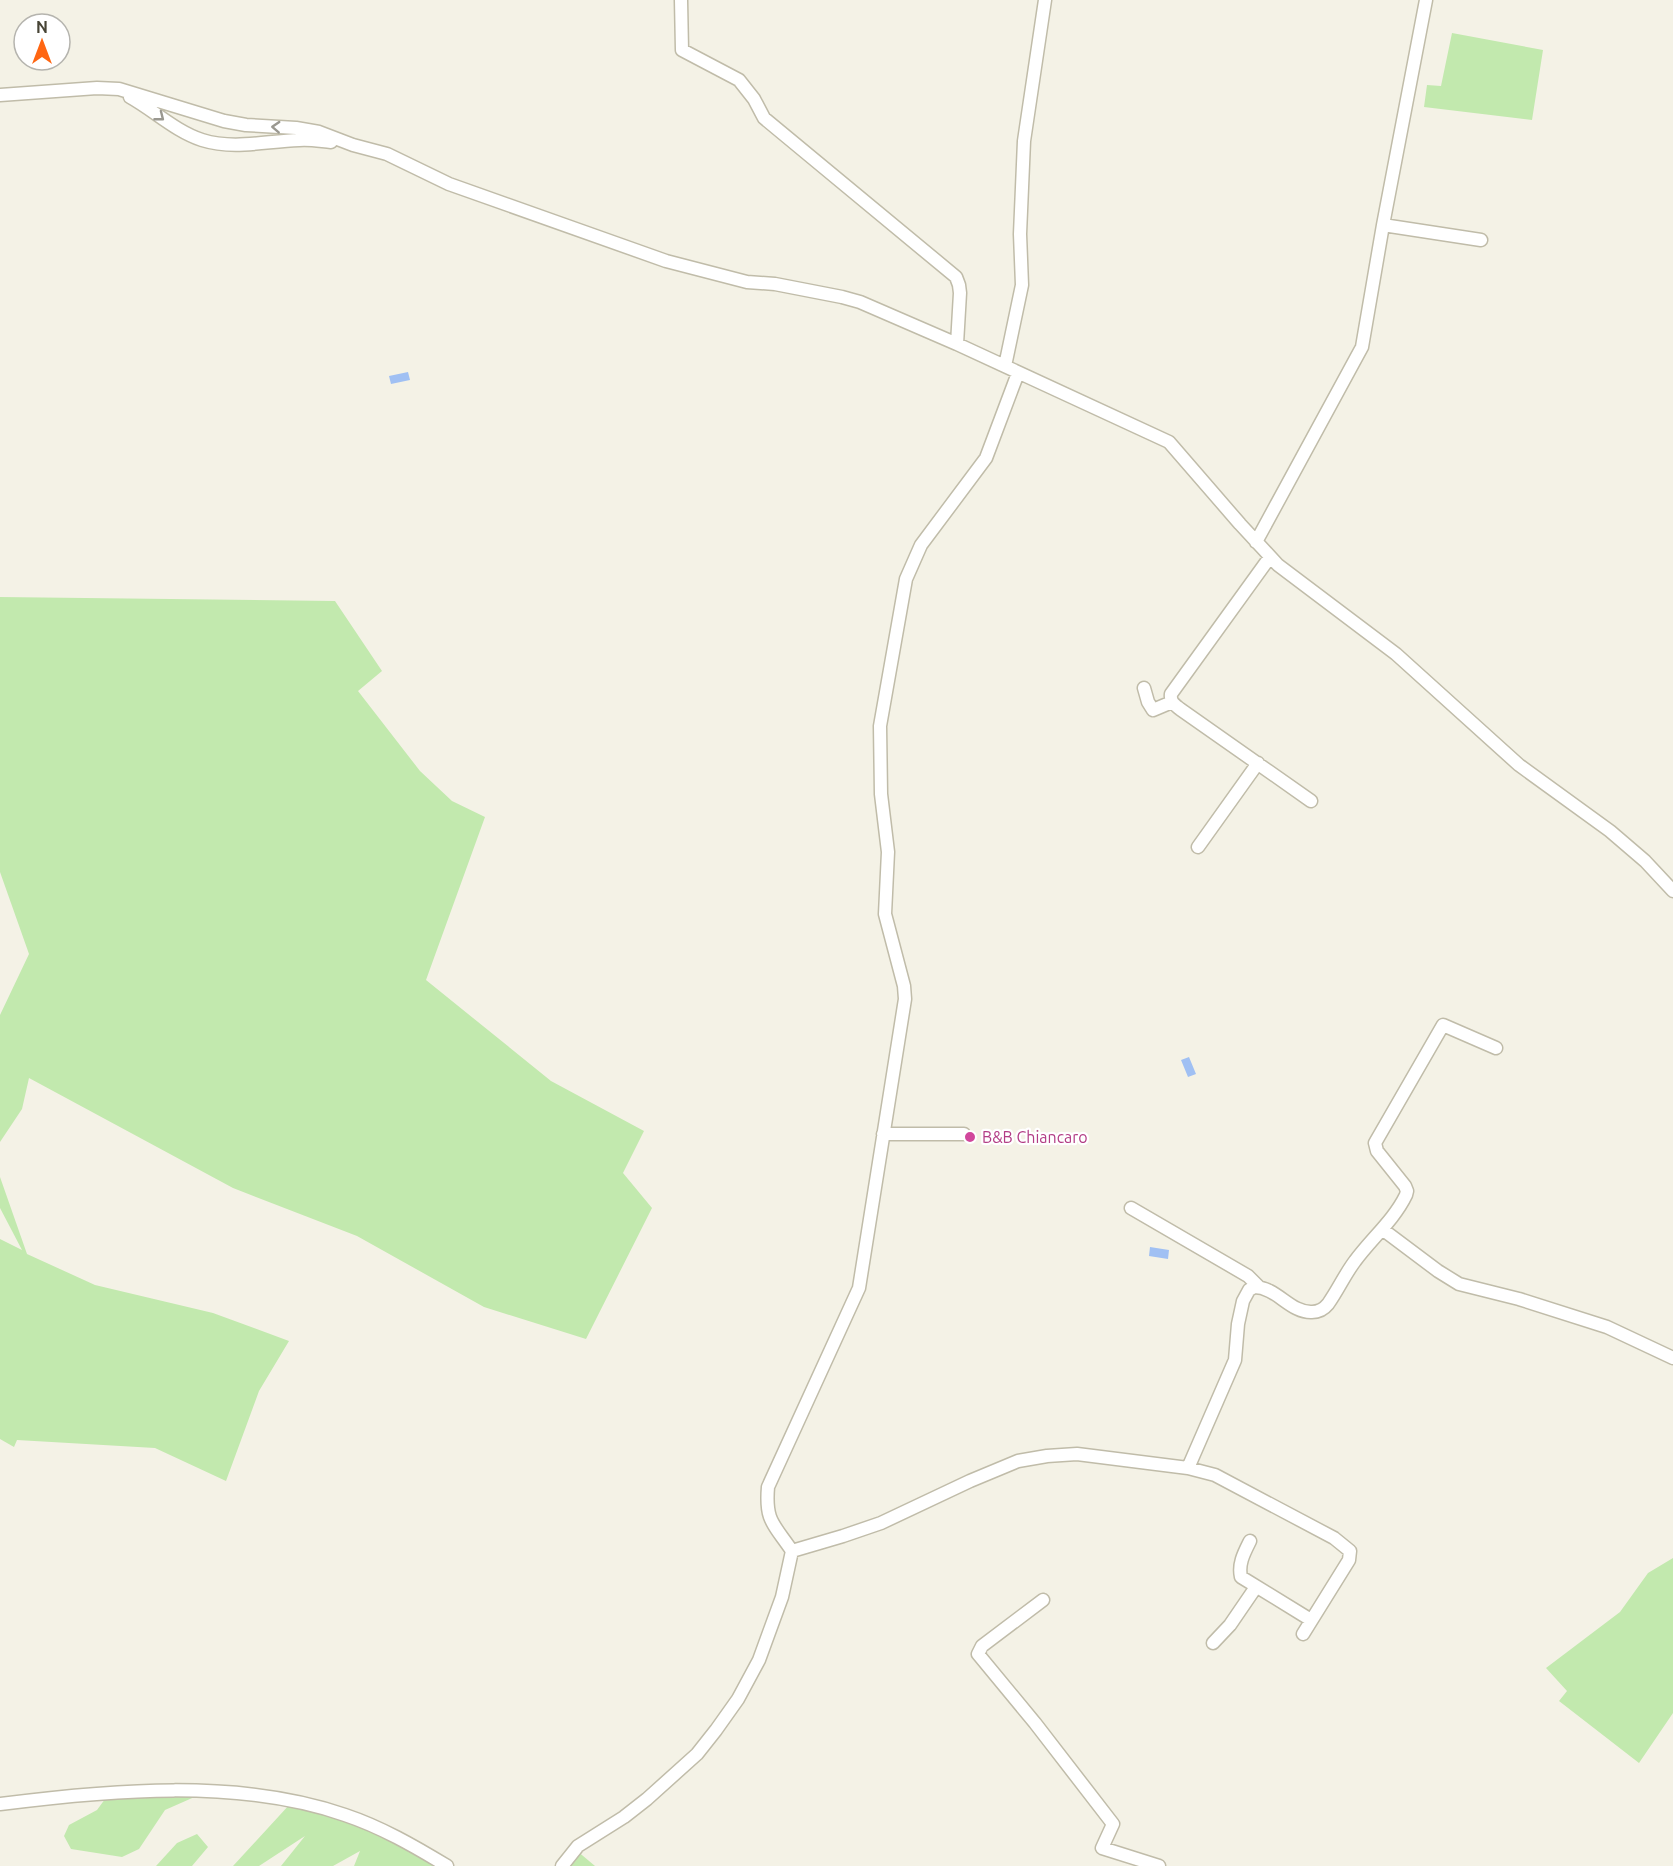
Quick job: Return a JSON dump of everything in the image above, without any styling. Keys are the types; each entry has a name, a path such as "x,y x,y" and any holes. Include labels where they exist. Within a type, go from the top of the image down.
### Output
{"street":[{"path":"681,0 682,50 739,80 754,99 764,118 956,278 960,292 957,344"},
{"path":"1005,366 1022,285 1020,234 1023,141 1045,0"},
{"path":"1256,542 1362,347 1426,0"},
{"path":"109,88 140,103 179,130 212,143 244,145 299,140 353,145"},
{"path":"0,95 119,89 224,121 307,130 387,154 449,184 666,261 747,282 775,284 842,297 892,315 1169,442 1278,565 1396,654 1519,765 1610,831 1645,861 1673,891"},
{"path":"1383,225 1481,240"},
{"path":"562,1866 578,1846 624,1817 697,1754 738,1699 759,1660 782,1597 792,1551 769,1519 768,1487 859,1288 905,999 904,986 885,914 888,852 881,794 880,726 906,579 921,544 986,458 1018,373"},
{"path":"1270,557 1171,694 1172,702 1311,801"},
{"path":"1144,688 1153,710 1172,702"},
{"path":"1198,847 1258,763"},
{"path":"1131,1208 1248,1276 1259,1287 1272,1292 1300,1310 1312,1312 1321,1310 1329,1302 1354,1262 1403,1202 1407,1191 1405,1186 1377,1151 1375,1143 1443,1025 1496,1048"},
{"path":"883,1134 964,1134"},
{"path":"1382,1229 1459,1284 1519,1299 1607,1327 1673,1358"},
{"path":"1188,1468 1235,1360 1238,1324 1245,1295 1254,1287 1259,1287"},
{"path":"792,1551 881,1522 1018,1461 1077,1454 1188,1468 1215,1475 1334,1538 1350,1551 1349,1560 1303,1635"},
{"path":"1250,1541 1240,1569 1242,1577 1311,1620"},
{"path":"1213,1643 1230,1625 1256,1587"},
{"path":"1043,1600 982,1646 978,1654 1113,1824 1102,1848 1159,1866"},
{"path":"0,1804 129,1790 226,1792 273,1797 344,1815 387,1832 447,1866"}],"green space":[{"path":"1452,33 1543,50 1532,120 1424,107 1427,85 1441,86"},
{"path":"0,597 335,601 382,671 358,691 420,771 452,801 485,817 426,980 551,1081 644,1131 623,1173 652,1208 586,1339 484,1307 357,1236 233,1188 29,1078 22,1109 0,1142 0,1015 29,954 0,872"},
{"path":"0,1177 27,1254 95,1285 213,1313 289,1341 259,1391 226,1481 155,1448 17,1440 14,1447 0,1439 0,1239 22,1250 0,1208"},
{"path":"1673,1558 1673,1713 1639,1763 1559,1701 1567,1691 1546,1668 1620,1612 1648,1573"},
{"path":"108,1795 199,1795 165,1810 139,1849 122,1857 71,1849 64,1836 69,1825 97,1810"},
{"path":"290,1804 371,1830 435,1866 354,1866 360,1851 333,1866 281,1866 305,1836 259,1866 233,1866"},
{"path":"197,1834 208,1847 192,1866 156,1866 177,1843"},
{"path":"576,1850 595,1866 568,1866"}],"water":[{"path":"408,372 410,380 391,384 389,376"},
{"path":"1189,1057 1196,1074 1188,1077 1181,1060"},
{"path":"1150,1247 1169,1250 1168,1259 1149,1256"}],"place":[{"name":"B&B Chiancaro","path":"970,1137"}]}
